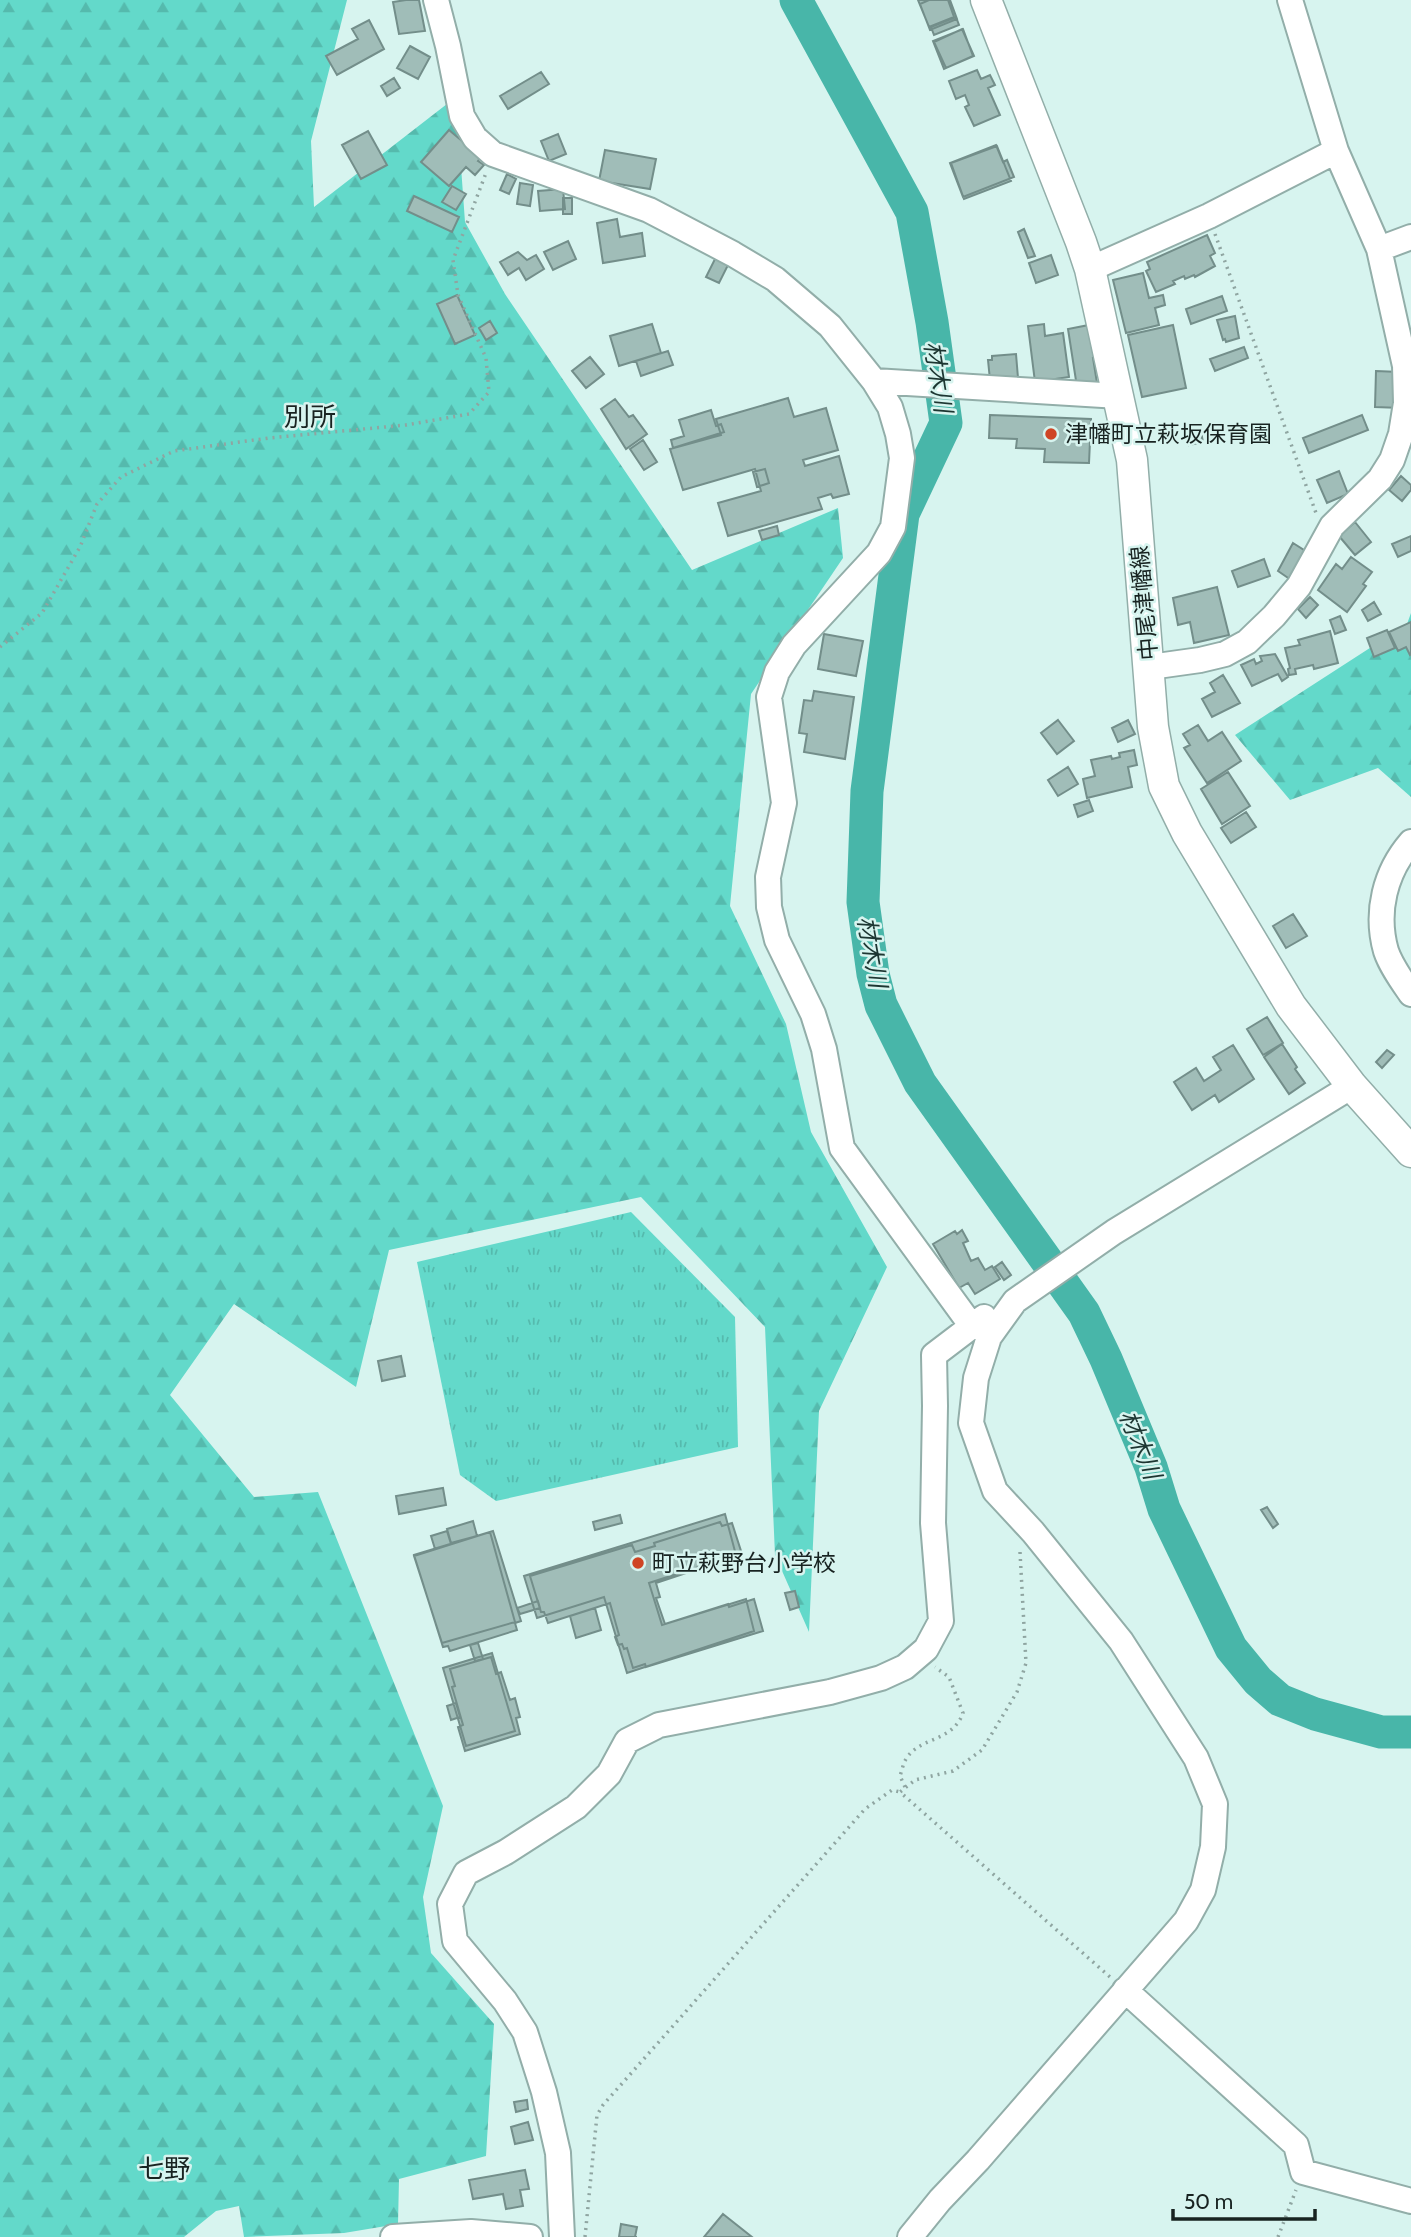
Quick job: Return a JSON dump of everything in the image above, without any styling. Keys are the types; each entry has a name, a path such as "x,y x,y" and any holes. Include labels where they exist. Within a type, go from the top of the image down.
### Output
{"main road":[{"name":"中尾津幡線","path":"986,0 1090,269 1119,396 1132,460 1153,727 1164,786 1187,833 1292,1006 1352,1086 1411,1152"}],"street":[{"path":"436,0 462,116 475,138 493,154 649,210 775,279 830,326 874,381 890,407 902,458 893,527 879,553 794,645 777,672 769,697 784,803 768,877 769,907 777,940 813,1014 824,1049 842,1148 971,1325"},
{"path":"1150,667 1225,654 1247,642 1274,617 1299,586 1332,526 1380,479 1392,460 1401,434 1406,403 1405,366 1379,249 1336,151 1290,0"},
{"path":"1090,269 1209,216 1336,151"},
{"path":"1379,249 1411,237"},
{"path":"874,381 1119,396"},
{"path":"1411,842 1398,857 1385,886 1381,919 1387,951 1411,994"},
{"path":"562,2237 558,2153 544,2092 525,2032 505,2001 455,1941 450,1904 466,1873 506,1852 576,1807 609,1774 627,1741 659,1725 830,1692 880,1678 905,1667 917,1657 926,1649 941,1621 933,1523 934,1355 971,1325 1015,1301 1114,1232 1352,1086"},
{"path":"911,2237 940,2200 1186,1921 1203,1889 1213,1847 1215,1804 1196,1758 1121,1641 1033,1532 995,1491 971,1423 973,1400 976,1378 989,1337 1015,1301"},
{"path":"1125,1990 1296,2144 1303,2172 1411,2201"},
{"path":"393,2237 471,2232 530,2237"}],"path":[{"path":"0,648 42,613 80,547 97,504 121,477 174,451 269,438 406,425 469,414 489,392 486,358 458,295 453,260 493,154"},
{"path":"1209,216 1325,537"},
{"path":"900,1791 915,1780 953,1771 982,1750 1017,1692 1026,1663 1020,1551"},
{"path":"905,1787 900,1776 907,1757 922,1745 945,1735 959,1725 963,1713 949,1677 917,1657"},
{"path":"585,2237 597,2115 603,2105 864,1809 892,1790 900,1791 1125,1990"},
{"path":"1278,2237 1303,2172"}],"green space":[{"path":"0,0 347,0 311,141 314,207 456,97 465,222 505,294 692,570 838,508 843,558 751,694 730,906 786,1024 811,1132 887,1267 819,1411 809,1632 775,1555 765,1327 641,1197 389,1250 356,1387 234,1304 170,1395 254,1497 318,1492 443,1806 423,1897 431,1953 494,2024 486,2156 399,2179 398,2224 344,2233 244,2237 239,2206 216,2211 184,2237 0,2237"},
{"path":"1411,613 1411,797 1378,768 1290,800 1235,735 1407,624"},
{"path":"631,1212 735,1317 738,1447 496,1501 460,1475 417,1262"}],"building":[{"path":"419,0 425,31 399,34 393,2"},
{"path":"918,0 948,0 954,17 929,27"},
{"path":"929,0 950,0 957,19 930,30 920,4"},
{"path":"956,17 959,25 934,35 931,27"},
{"path":"369,20 384,49 337,75 326,56 358,39 352,29"},
{"path":"962,29 974,56 946,68 934,42"},
{"path":"963,29 973,56 944,69 933,41"},
{"path":"410,46 430,57 418,79 397,68"},
{"path":"977,70 981,79 990,75 995,85 988,88 1000,115 974,126 965,107 969,105 965,95 956,99 949,81"},
{"path":"541,72 549,84 508,109 500,96"},
{"path":"394,78 400,88 387,96 381,86"},
{"path":"449,130 481,157 478,161 484,165 475,175 466,167 449,186 421,162"},
{"path":"368,131 387,165 361,179 342,145"},
{"path":"558,134 566,154 549,161 541,141"},
{"path":"996,145 1003,162 1007,160 1014,177 963,197 950,163"},
{"path":"997,146 1011,181 964,199 951,163"},
{"path":"605,150 656,159 650,189 599,181"},
{"path":"507,174 516,179 509,194 500,190"},
{"path":"520,183 533,185 530,206 517,204"},
{"path":"452,186 466,194 456,210 442,202"},
{"path":"563,189 565,209 540,211 538,191"},
{"path":"414,196 459,217 452,232 407,211"},
{"path":"563,198 572,198 572,214 563,214"},
{"path":"617,219 620,237 642,233 645,256 603,263 597,223"},
{"path":"1024,229 1035,256 1028,258 1018,232"},
{"path":"1207,235 1215,253 1210,256 1215,266 1195,277 1194,275 1185,279 1184,276 1173,281 1175,284 1156,292 1146,271 1150,269 1147,262"},
{"path":"568,241 576,259 553,270 544,252"},
{"path":"518,252 527,260 536,255 544,269 526,280 519,268 508,275 500,262"},
{"path":"1051,255 1058,275 1036,283 1029,263"},
{"path":"716,257 729,263 719,283 706,277"},
{"path":"1143,273 1149,298 1163,295 1165,305 1155,308 1159,325 1126,333 1113,280"},
{"path":"457,295 475,335 455,344 437,304"},
{"path":"1222,296 1227,311 1191,324 1186,309"},
{"path":"1235,316 1239,338 1226,342 1217,320"},
{"path":"490,321 497,333 486,340 479,328"},
{"path":"652,324 661,353 619,366 610,336"},
{"path":"1044,324 1045,336 1063,333 1069,377 1035,382 1028,326"},
{"path":"1089,325 1102,357 1093,358 1097,383 1077,387 1068,329"},
{"path":"1173,325 1186,388 1142,397 1128,335"},
{"path":"1244,347 1248,358 1215,371 1210,359"},
{"path":"668,351 673,365 641,376 636,361"},
{"path":"1016,354 1018,378 990,380 988,360 992,360 992,356"},
{"path":"590,357 604,374 586,388 572,371"},
{"path":"1376,371 1399,372 1401,408 1375,407"},
{"path":"788,398 794,417 826,408 838,450 803,460 805,466 839,456 849,494 833,498 831,494 818,498 822,509 728,536 718,503 761,491 755,469 683,490 670,449 721,435 716,419"},
{"path":"615,399 629,417 633,415 647,434 626,449 601,409"},
{"path":"711,410 716,426 721,424 724,432 673,448 671,440 684,436 679,420"},
{"path":"990,415 1091,419 1089,463 1044,462 1045,449 1016,448 1017,439 989,438"},
{"path":"1362,415 1368,430 1309,453 1303,438"},
{"path":"1201,432 1203,442 1189,445 1187,434"},
{"path":"643,440 657,462 644,470 630,449"},
{"path":"765,469 769,483 757,487 753,472"},
{"path":"1339,471 1348,494 1327,503 1317,480"},
{"path":"1401,476 1411,485 1411,490 1402,501 1389,490"},
{"path":"1355,522 1371,542 1355,555 1339,536"},
{"path":"777,526 779,535 762,540 759,531"},
{"path":"1411,536 1411,551 1398,557 1392,544"},
{"path":"1293,543 1307,552 1294,582 1278,571"},
{"path":"1351,557 1372,572 1363,584 1366,586 1347,612 1318,590 1336,564 1342,569"},
{"path":"1264,559 1270,576 1238,587 1232,571"},
{"path":"1217,587 1229,635 1194,643 1190,622 1178,625 1173,598"},
{"path":"1310,597 1318,605 1306,618 1298,609"},
{"path":"1374,602 1381,614 1368,621 1362,610"},
{"path":"1340,616 1346,630 1335,634 1330,620"},
{"path":"1411,622 1410,655 1406,647 1398,651 1389,632"},
{"path":"1387,630 1395,648 1374,657 1367,638"},
{"path":"1330,631 1338,663 1314,669 1313,665 1295,669 1296,674 1289,675 1285,648 1300,645 1298,640"},
{"path":"824,634 863,641 856,676 818,669"},
{"path":"1275,654 1288,677 1282,681 1278,674 1252,686 1241,665 1254,659 1256,664 1262,661 1260,656"},
{"path":"1223,675 1240,703 1212,717 1202,699 1215,692 1210,683"},
{"path":"814,691 854,697 845,759 804,752 807,734 799,733 804,700 812,701"},
{"path":"1058,720 1074,741 1057,754 1041,733"},
{"path":"1128,720 1135,734 1118,742 1112,728"},
{"path":"1198,725 1208,741 1222,732 1241,761 1207,783 1184,748 1190,745 1183,734"},
{"path":"1134,750 1137,765 1128,767 1132,787 1087,798 1083,779 1095,776 1091,760 1111,756 1112,759 1120,757 1119,753"},
{"path":"1068,767 1078,784 1058,796 1048,780"},
{"path":"1228,772 1250,806 1222,824 1201,789"},
{"path":"1089,800 1093,811 1078,817 1074,805"},
{"path":"1246,812 1256,827 1231,843 1221,828"},
{"path":"1293,914 1307,936 1286,948 1273,926"},
{"path":"1267,1017 1283,1043 1263,1055 1247,1029"},
{"path":"1282,1044 1305,1083 1289,1094 1264,1057"},
{"path":"1233,1045 1254,1079 1219,1102 1215,1095 1192,1110 1174,1082 1196,1068 1204,1081 1221,1070 1213,1057"},
{"path":"1387,1050 1394,1055 1382,1068 1376,1062"},
{"path":"962,1230 968,1241 963,1243 971,1261 978,1258 985,1270 992,1266 1000,1279 975,1294 968,1283 959,1288 933,1244 955,1231 957,1234"},
{"path":"1002,1262 1011,1275 1004,1280 995,1267"},
{"path":"401,1356 405,1376 382,1381 378,1361"},
{"path":"443,1488 446,1505 399,1514 396,1496"},
{"path":"1267,1507 1278,1524 1273,1528 1261,1510"},
{"path":"725,1514 736,1555 649,1583 662,1625 746,1599 754,1631 627,1673 604,1597 537,1618 524,1576"},
{"path":"620,1515 622,1523 595,1530 593,1522"},
{"path":"473,1521 477,1536 451,1543 447,1529"},
{"path":"720,1522 722,1526 732,1523 741,1551 730,1555 731,1558 656,1583 660,1597 656,1598 665,1624 728,1604 729,1607 754,1599 763,1631 646,1667 645,1664 633,1668 627,1648 624,1649 622,1644 618,1645 615,1637 619,1635 610,1603 548,1623 544,1612 541,1612 530,1576 632,1545 635,1552 655,1546 654,1543"},
{"path":"447,1531 451,1544 435,1549 431,1536"},
{"path":"493,1531 521,1621 515,1623 517,1630 450,1651 448,1646 443,1647 414,1555"},
{"path":"490,1532 515,1622 442,1643 414,1556"},
{"path":"795,1591 799,1607 790,1610 785,1593"},
{"path":"538,1601 540,1608 520,1614 517,1608"},
{"path":"595,1608 601,1630 576,1638 570,1616"},
{"path":"478,1643 483,1659 475,1661 470,1645"},
{"path":"492,1653 515,1731 466,1746 443,1668"},
{"path":"491,1657 496,1674 501,1672 510,1700 515,1698 520,1717 516,1718 520,1734 465,1751 458,1727 463,1725 452,1687 455,1686 450,1669"},
{"path":"456,1703 460,1717 451,1720 447,1706"},
{"path":"527,2100 528,2109 516,2112 514,2102"},
{"path":"528,2122 533,2140 515,2144 511,2127"},
{"path":"525,2170 529,2189 520,2190 523,2206 506,2209 503,2194 473,2199 469,2180"},
{"path":"723,2214 752,2237 704,2237"},
{"path":"621,2224 637,2227 635,2237 619,2237"}],"waterway":[{"name":"材木川","path":"796,0 912,212 932,322 946,423 903,514 867,791 863,902 873,974 881,1005 920,1083 1084,1313 1151,1467 1164,1509 1231,1648 1258,1681 1280,1700 1315,1714 1381,1732 1411,1732"}],"place":[{"name":"津幡町立萩坂保育園","path":"1051,434"},
{"name":"町立萩野台小学校","path":"638,1563"}],"district":[{"name":"別所","path":"310,417"},
{"name":"七野","path":"164,2169"}]}
